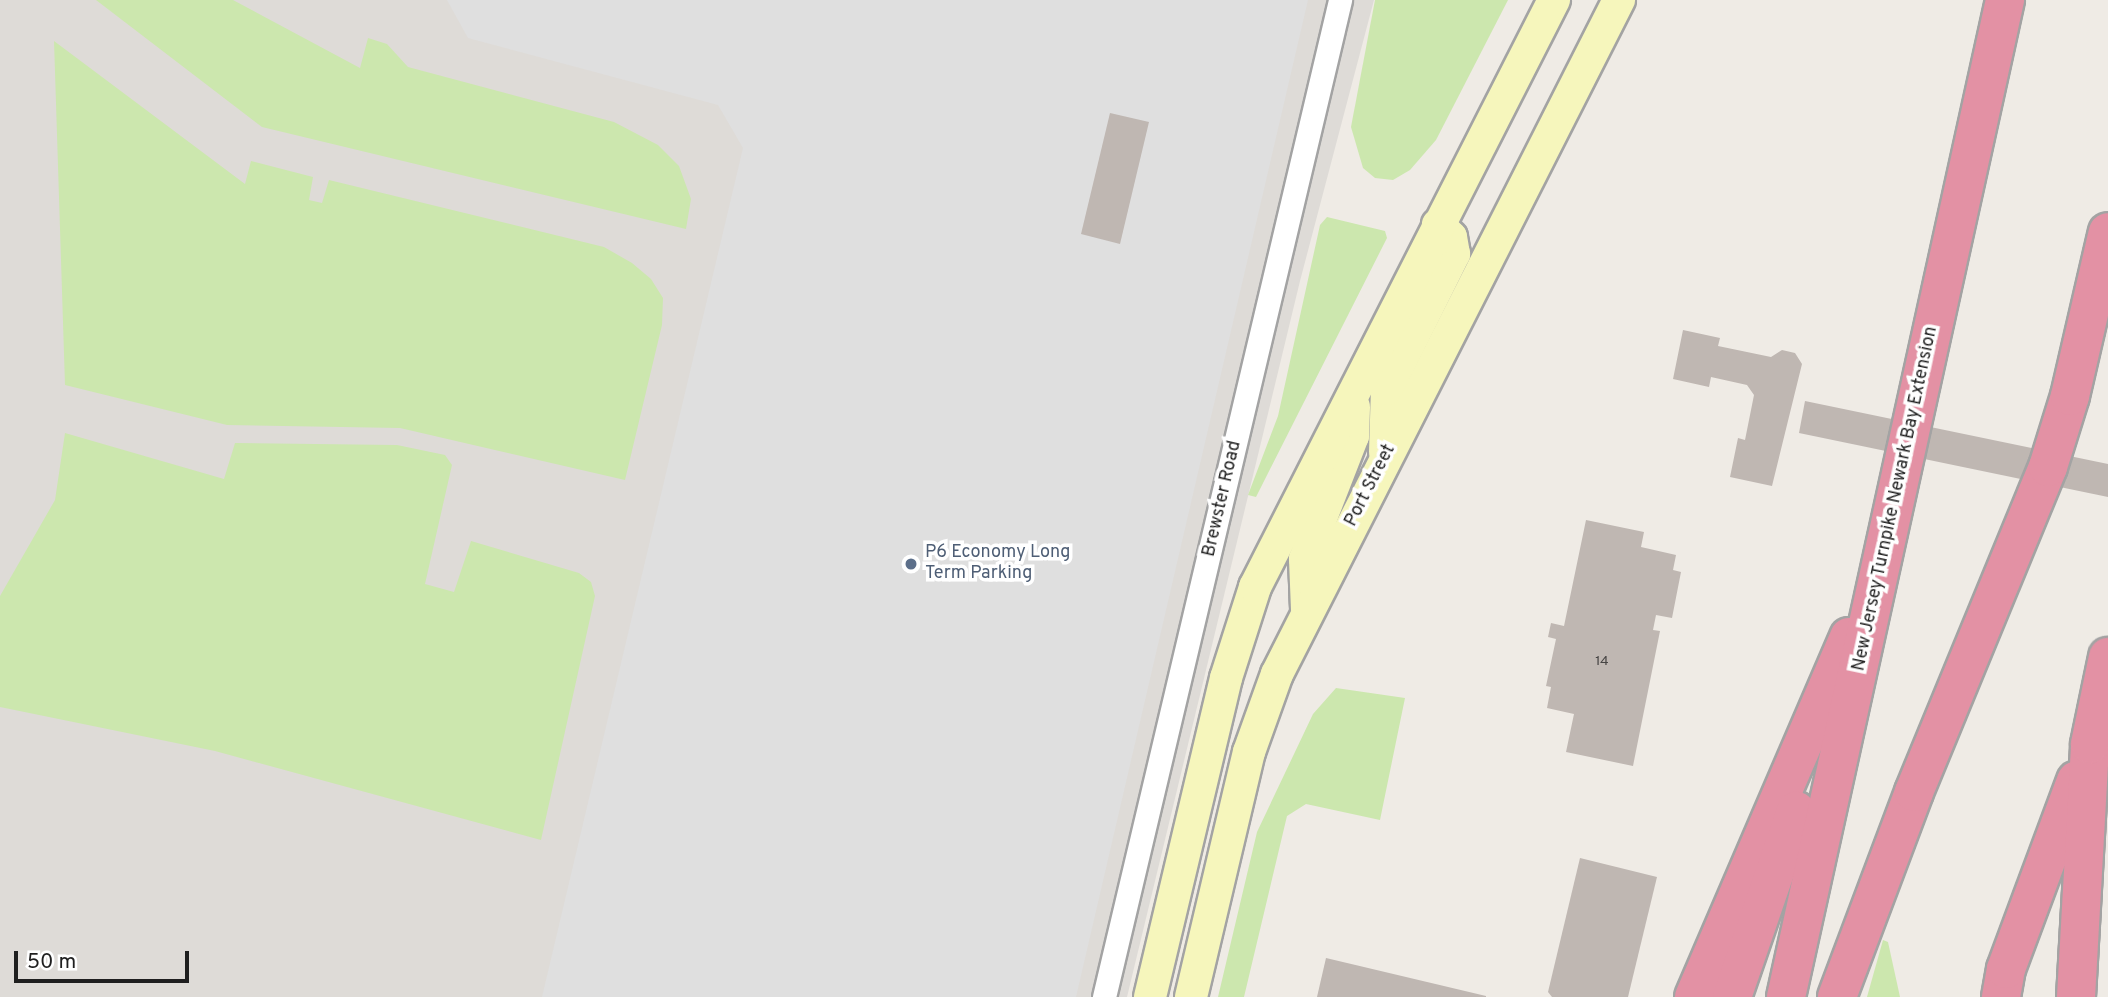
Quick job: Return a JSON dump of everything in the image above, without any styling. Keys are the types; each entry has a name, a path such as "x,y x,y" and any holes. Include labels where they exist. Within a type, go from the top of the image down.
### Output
{"highway":[{"name":"New Jersey Turnpike Newark Bay Extension","path":"1786,997 2005,0"},
{"path":"1838,997 1914,792 2048,467 2070,396 2108,232"},
{"path":"1694,997 1884,558"},
{"path":"1732,997 1884,558"},
{"path":"2076,997 2090,744 2108,657"},
{"path":"2090,744 2108,918"},
{"path":"2001,997 2006,969 2090,744"}],"main road":[{"path":"1150,997 1244,617 1268,558 1554,0"},
{"name":"Port Street","path":"1191,997 1249,752 1262,710 1307,610 1619,0"},
{"path":"1385,459 1387,389 1454,254 1451,237 1438,225"},
{"path":"1307,610 1305,559 1353,436 1355,388"}],"street":[{"name":"Brewster Road","path":"1104,997 1340,0"}],"shaded area":[{"path":"0,0 1374,0 1300,281 1127,997 0,997"},
{"name":"P6 Economy Long Term Parking","path":"447,0 1308,0 1076,997 542,997 743,148 718,105 468,38"}],"green space":[{"path":"96,0 233,0 360,68 368,38 387,44 408,67 614,122 658,145 679,166 691,199 686,229 262,127"},
{"path":"1375,0 1508,0 1436,140 1410,170 1393,180 1375,178 1363,168 1351,127"},
{"path":"54,41 245,184 251,161 313,177 309,200 322,203 329,180 604,247 632,263 651,279 663,298 662,325 625,480 400,428 227,425 65,385"},
{"path":"1327,217 1385,231 1387,238 1256,497 1248,495 1278,416 1320,225"},
{"path":"65,433 224,479 235,443 397,445 445,455 452,465 425,584 454,592 471,541 579,573 591,582 595,596 541,840 215,751 0,707 0,596 55,500"},
{"path":"1336,688 1405,698 1380,820 1306,804 1287,816 1244,997 1218,997 1257,832 1313,714"},
{"path":"1883,940 1888,942 1900,997 1867,997"}],"building":[{"path":"1110,113 1149,122 1120,244 1081,234"},
{"path":"1683,330 1720,338 1718,346 1771,357 1782,350 1795,353 1802,364 1772,486 1730,477 1738,438 1745,440 1754,395 1747,385 1711,377 1709,387 1673,379"},
{"path":"1805,401 2108,464 2108,497 1799,433"},
{"path":"1586,520 1644,532 1641,547 1676,555 1673,570 1681,572 1672,618 1656,615 1653,630 1660,631 1633,766 1566,752 1574,714 1547,708 1551,687 1546,686 1556,639 1548,637 1551,623 1564,626"},
{"path":"1580,858 1657,877 1628,997 1552,997 1548,992"},
{"path":"1326,958 1486,996 1486,997 1317,997"}],"place":[{"name":"P6 Economy Long Term Parking","path":"911,564"}]}
